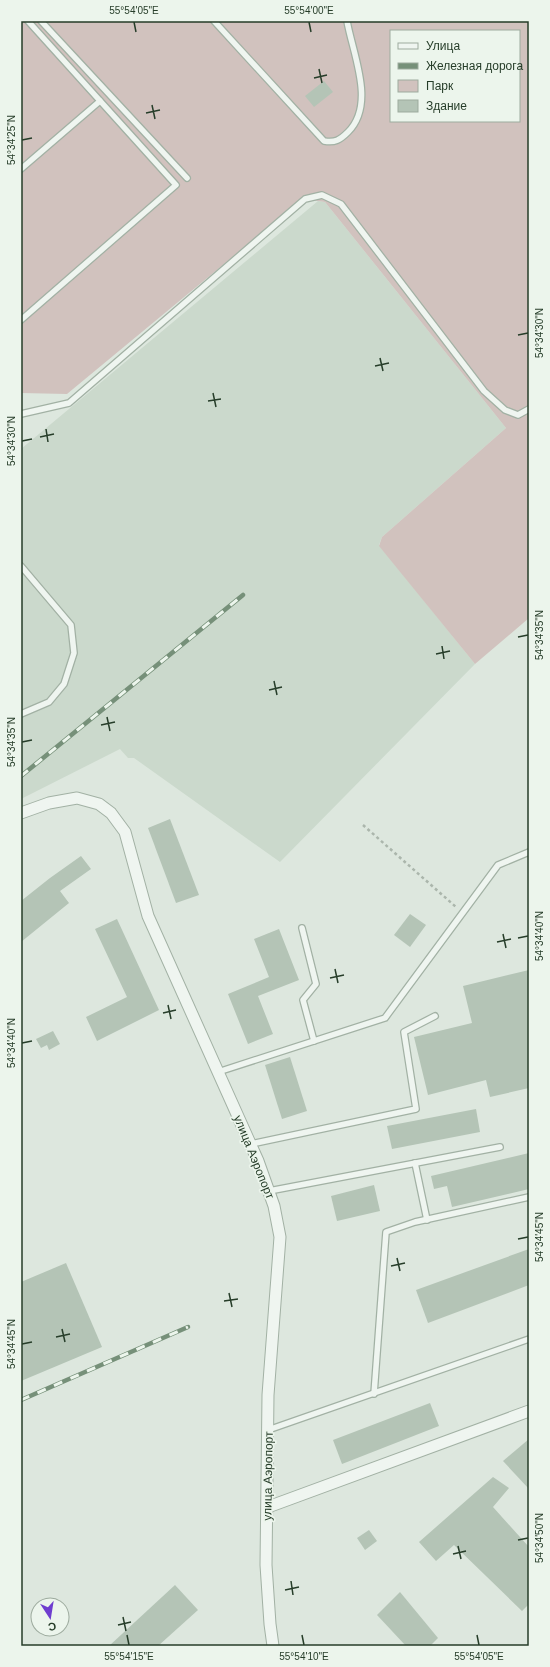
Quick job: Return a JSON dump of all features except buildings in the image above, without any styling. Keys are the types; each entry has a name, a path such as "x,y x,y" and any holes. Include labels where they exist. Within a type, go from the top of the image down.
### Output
{"street":[{"name":"улица Аэропорт","path":"21,813 49,803 77,798 99,804 111,812 125,832 148,916 251,1144 274,1206 280,1237 268,1395 268,1507 266,1565 270,1624 274,1646"},
{"path":"268,1507 528,1414"}],"lane":[{"path":"21,320 176,185 28,21"},
{"path":"41,21 187,178"},
{"path":"214,21 324,141 332,143 340,140 354,126 361,108 362,86 347,21"},
{"path":"21,169 100,101"},
{"path":"21,414 69,403 306,199 322,195 341,204 484,390 505,410 518,415 529,409"},
{"path":"21,566 71,625 74,653 64,684 49,702 21,714"},
{"path":"218,1072 385,1018 498,865 529,852"},
{"path":"302,928 316,984 303,1000 314,1041"},
{"path":"251,1144 416,1109 404,1032 434,1016"},
{"path":"269,1191 500,1148"},
{"path":"415,1163 427,1220"},
{"path":"374,1394 386,1232 427,1220 529,1197"},
{"path":"268,1430 529,1340"}],"path":[{"path":"363,825 463,913"}],"shaded area":[{"path":"318,201 325,202 506,428 382,537 379,545 475,664 280,862 134,758 128,758 120,749 21,799 21,449"}],"green space":[{"path":"21,21 529,21 529,618 475,664 379,546 382,537 506,428 325,202 305,199 305,197 67,394 21,393"}],"railway":[{"path":"21,776 243,595"},
{"path":"21,1400 188,1327"}]}
